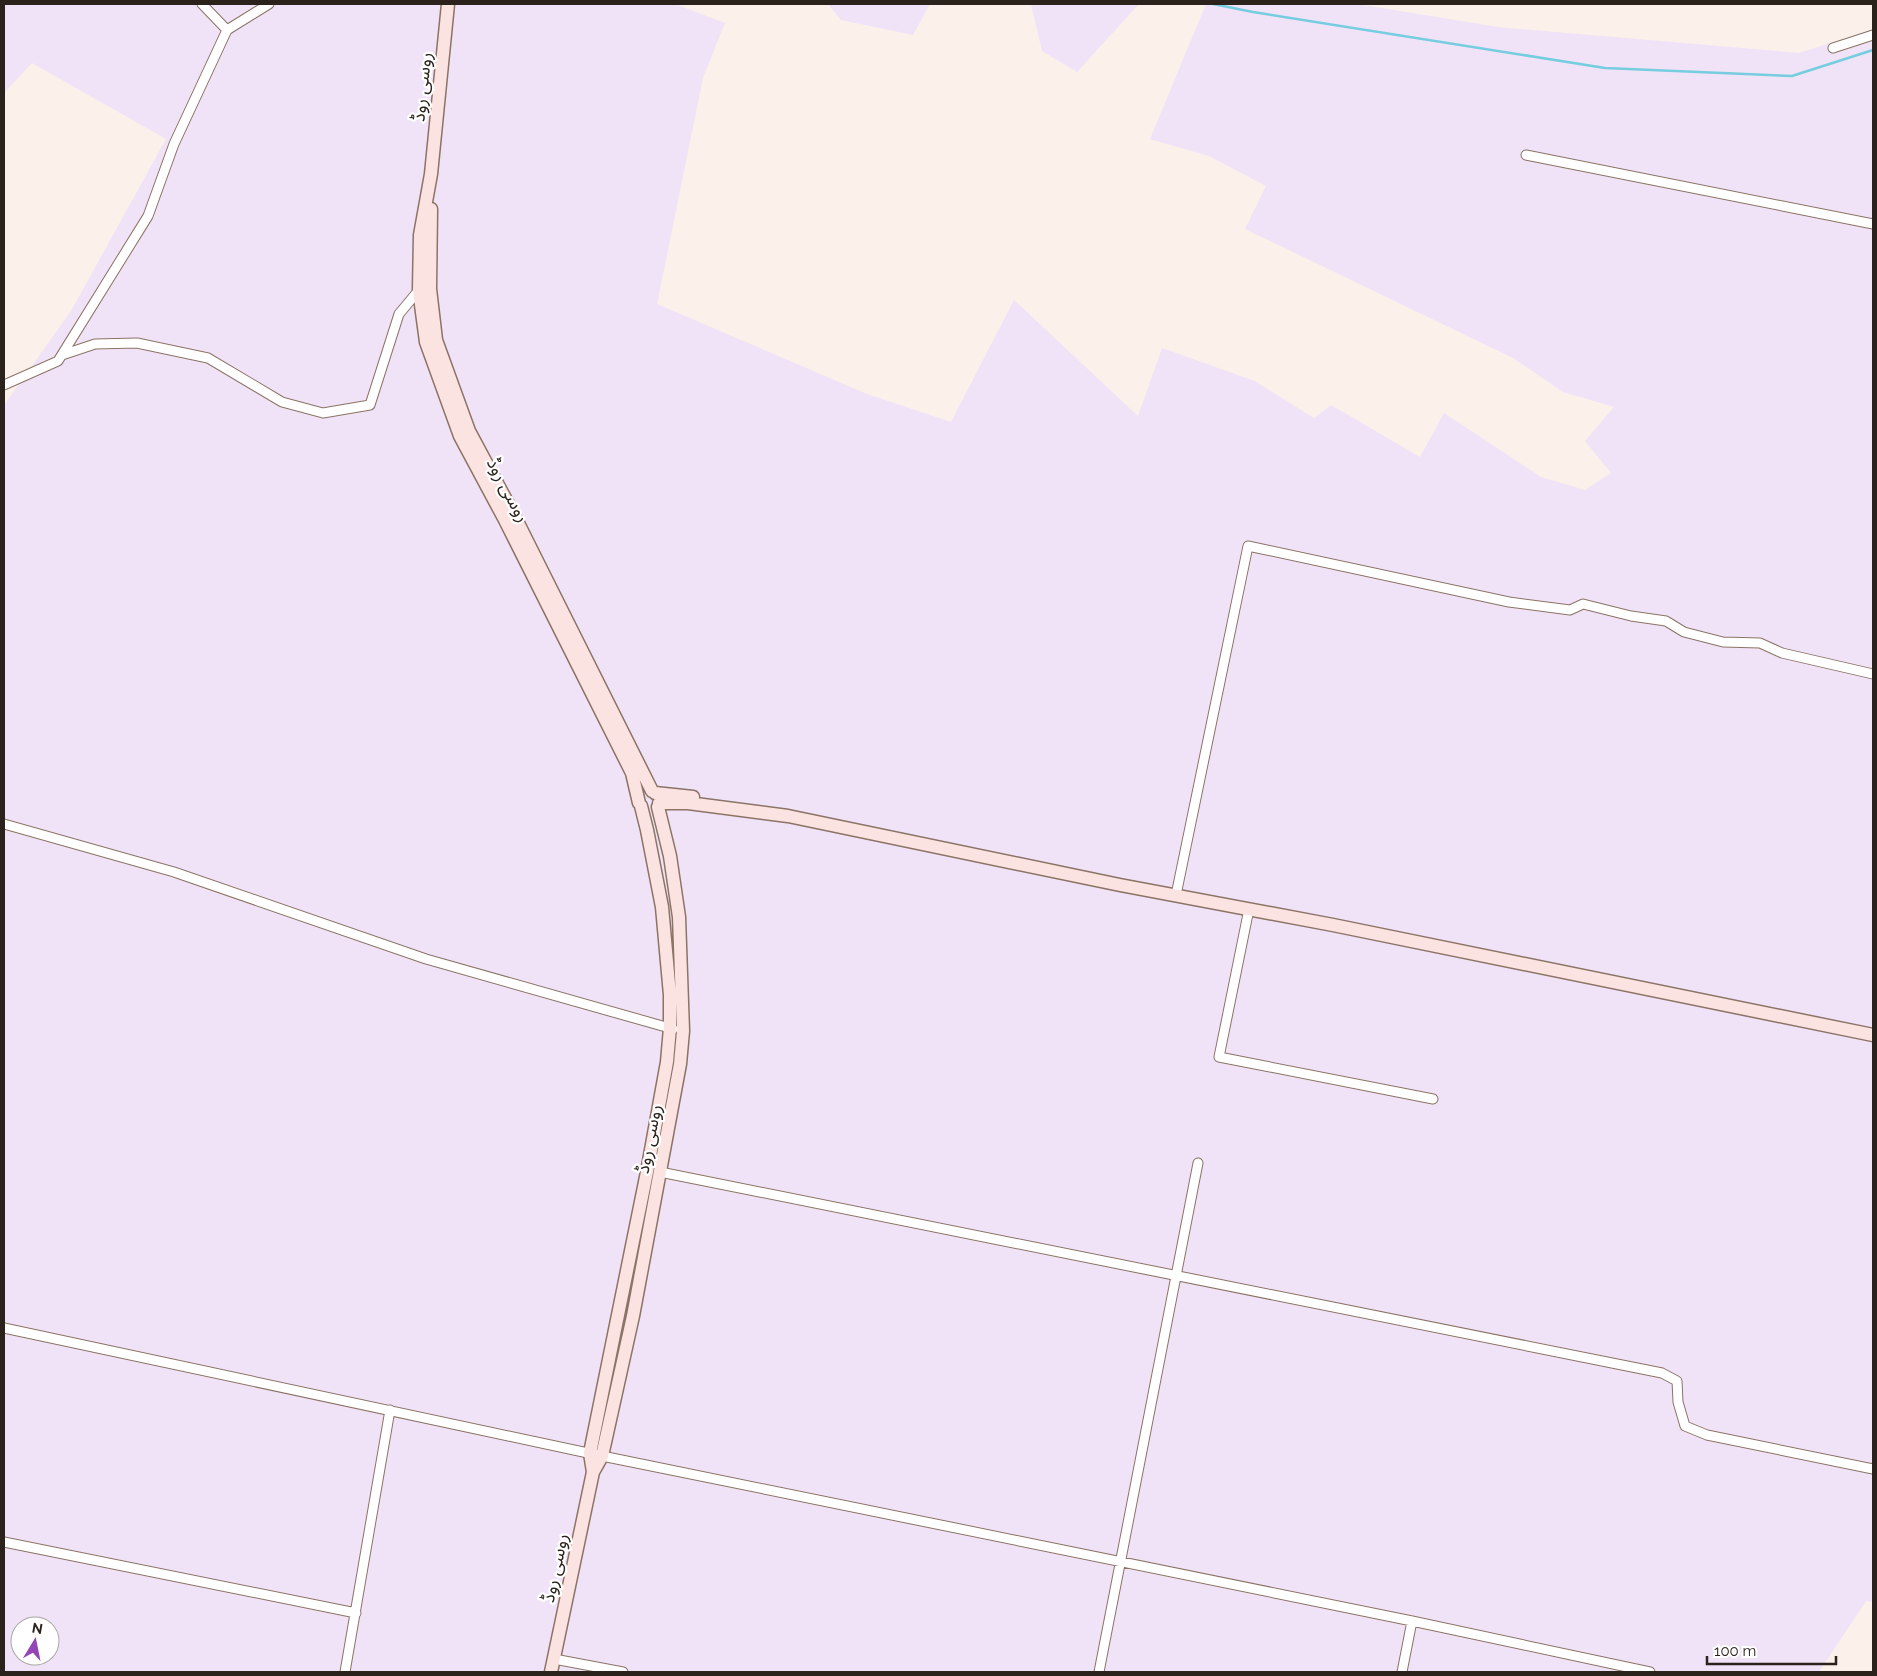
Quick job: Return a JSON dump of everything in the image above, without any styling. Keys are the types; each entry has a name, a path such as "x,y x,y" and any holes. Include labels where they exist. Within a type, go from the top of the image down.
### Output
{"main road":[{"name":"روسی روڈ","path":"448,4 431,174 420,236 419,290 426,342 460,436 632,773 649,839 662,907 670,994 667,1062 593,1472 551,1672"},
{"name":"روسی روڈ","path":"431,174 430,289 436,340 469,431 514,515 656,798 670,856 679,916 683,1031 675,1093 633,1316 596,1454"},
{"path":"640,805 641,795 648,791 656,798 788,816 1873,1035"}],"street":[{"path":"202,4 227,30"},
{"path":"4,385 58,361 148,216 174,144 227,30 269,4"},
{"path":"1833,48 1873,35"},
{"path":"1526,155 1873,224"},
{"path":"62,355 95,344 137,343 208,358 282,402 306,409 323,413 370,405 399,314 419,290"},
{"path":"1176,895 1248,546 1510,602 1570,610 1583,604 1631,616 1666,621 1684,632 1723,642 1760,643 1782,653 1873,674"},
{"path":"4,824 174,872 426,959 683,1031"},
{"path":"1249,909 1219,1058 1433,1099"},
{"path":"1099,1672 1198,1163"},
{"path":"660,1172 1177,1274 1662,1373 1677,1381 1678,1402 1685,1426 1707,1434 1873,1469"},
{"path":"4,1328 596,1454 1412,1621 1650,1672"},
{"path":"345,1672 390,1410"},
{"path":"4,1542 356,1614"},
{"path":"1402,1672 1412,1621"},
{"path":"554,1659 623,1672"}],"shaded area":[{"path":"4,4 675,4 725,23 703,78 657,304 867,394 951,422 1014,300 1138,416 1162,348 1255,381 1314,418 1331,405 1420,457 1444,413 1541,477 1585,490 1611,473 1585,441 1614,407 1563,392 1513,358 1245,229 1266,186 1209,156 1150,139 1206,4 1357,4 1498,27 1799,53 1873,29 1873,1602 1866,1601 1819,1672 4,1672 4,405 71,311 166,139 32,63 4,93"},
{"path":"828,4 930,4 913,35 841,20"},
{"path":"1031,4 1139,4 1077,72 1042,51"}],"waterway":[{"path":"1213,4 1605,68 1792,76 1873,50"}]}
